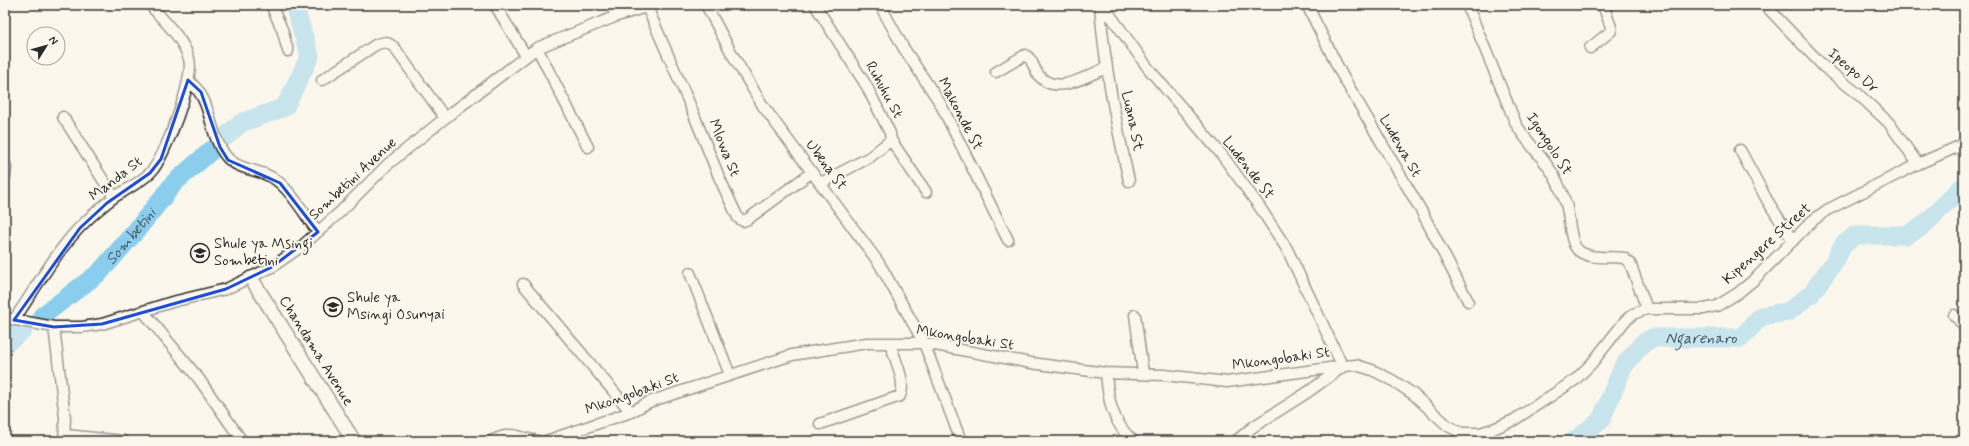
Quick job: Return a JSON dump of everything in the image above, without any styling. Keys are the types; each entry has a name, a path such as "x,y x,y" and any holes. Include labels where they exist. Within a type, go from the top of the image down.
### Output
{"street":[{"name":"Manda St","path":"10,319 66,243 80,228 114,197 150,173 161,159 188,80 190,61 181,42 150,5"},
{"path":"271,5 282,29 288,52"},
{"path":"495,5 526,56"},
{"path":"611,5 617,16"},
{"name":"Ubena St","path":"706,5 732,54 764,106 879,263 924,343 961,441"},
{"name":"Ruhuhu St","path":"815,5 866,85 892,140 870,157 821,183"},
{"name":"Makonde St","path":"880,5 903,47 940,103 1008,240"},
{"name":"Luana St","path":"1102,5 1106,68 1129,180"},
{"name":"Ludende St","path":"1102,5 1148,68 1222,155 1259,206 1287,249 1343,366"},
{"name":"Ludewa St","path":"1307,5 1342,75 1422,212 1468,301"},
{"name":"Igongolo St","path":"1467,5 1516,124 1525,140 1549,168 1559,185 1567,206 1575,245 1579,251 1588,255 1624,258 1630,263 1647,309"},
{"path":"1590,48 1611,31 1612,27 1603,5"},
{"name":"Ipeopo Dr","path":"1765,5 1824,67 1857,93 1889,123 1918,164"},
{"name":"Sombetini Avenue","path":"10,319 54,327 82,327 102,324 172,302 226,289 250,278 272,267 318,232 387,165 445,118 537,48 617,16 650,6"},
{"name":"Mlowa St","path":"650,6 718,176 738,218 743,221 748,219 812,172"},
{"path":"322,80 378,44 386,42 394,48 445,118"},
{"path":"537,48 588,147"},
{"path":"996,72 1024,55 1031,60 1040,76 1053,85 1070,83 1106,68"},
{"path":"188,80 201,92 220,147 228,160 263,174 280,183 318,232"},
{"path":"63,117 114,197"},
{"path":"892,140 926,192"},
{"name":"Kipengere Street","path":"1343,366 1356,365 1372,370 1392,380 1413,394 1448,426 1462,433 1480,433 1514,420 1575,380 1592,363 1625,321 1633,314 1647,309 1704,309 1717,306 1738,293 1755,279 1812,221 1826,210 1918,164 1964,144"},
{"path":"1740,150 1767,200 1793,241"},
{"path":"5,164 5,178"},
{"path":"690,273 730,375"},
{"name":"Chandama Avenue","path":"250,278 354,441"},
{"path":"523,284 631,412"},
{"path":"143,311 199,379 242,441"},
{"path":"1135,315 1143,373"},
{"path":"1954,315 1964,326"},
{"path":"54,327 65,438 123,441"},
{"name":"Mkongobaki St","path":"546,441 631,412 649,402 792,355 867,343 924,343 1009,360 1106,372 1143,373 1227,382 1343,366"},
{"path":"820,424 900,396 903,390 902,382 890,343"},
{"path":"1236,441 1253,427 1308,392 1343,366"},
{"path":"1106,372 1106,389 1113,414 1133,441"},
{"path":"491,441 504,435 513,434 538,441"}],"highlighted area":[{"path":"188,80 201,92 220,147 228,160 280,183 318,232 272,267 226,289 102,324 54,327 14,320 80,228 107,203 150,173 161,159"}],"waterway":[{"name":"Sombetini","path":"225,137 241,123 285,107 310,56 294,5 296,5"},
{"name":"Sombetini","path":"42,316 100,272 135,232 175,182 212,150"},
{"name":"Ngarenaro","path":"1574,441 1601,420 1623,367 1642,344 1652,338 1741,338 1761,316 1788,312 1811,294 1835,261 1843,245 1856,235 1906,235 1923,226 1961,188 1964,188"},
{"name":"Sombetini","path":"5,344 23,330"}],"place":[{"name":"Shule ya Msingi Sombetini","path":"200,253"},
{"name":"Shule ya Msingi Osunyai","path":"333,307"}]}
